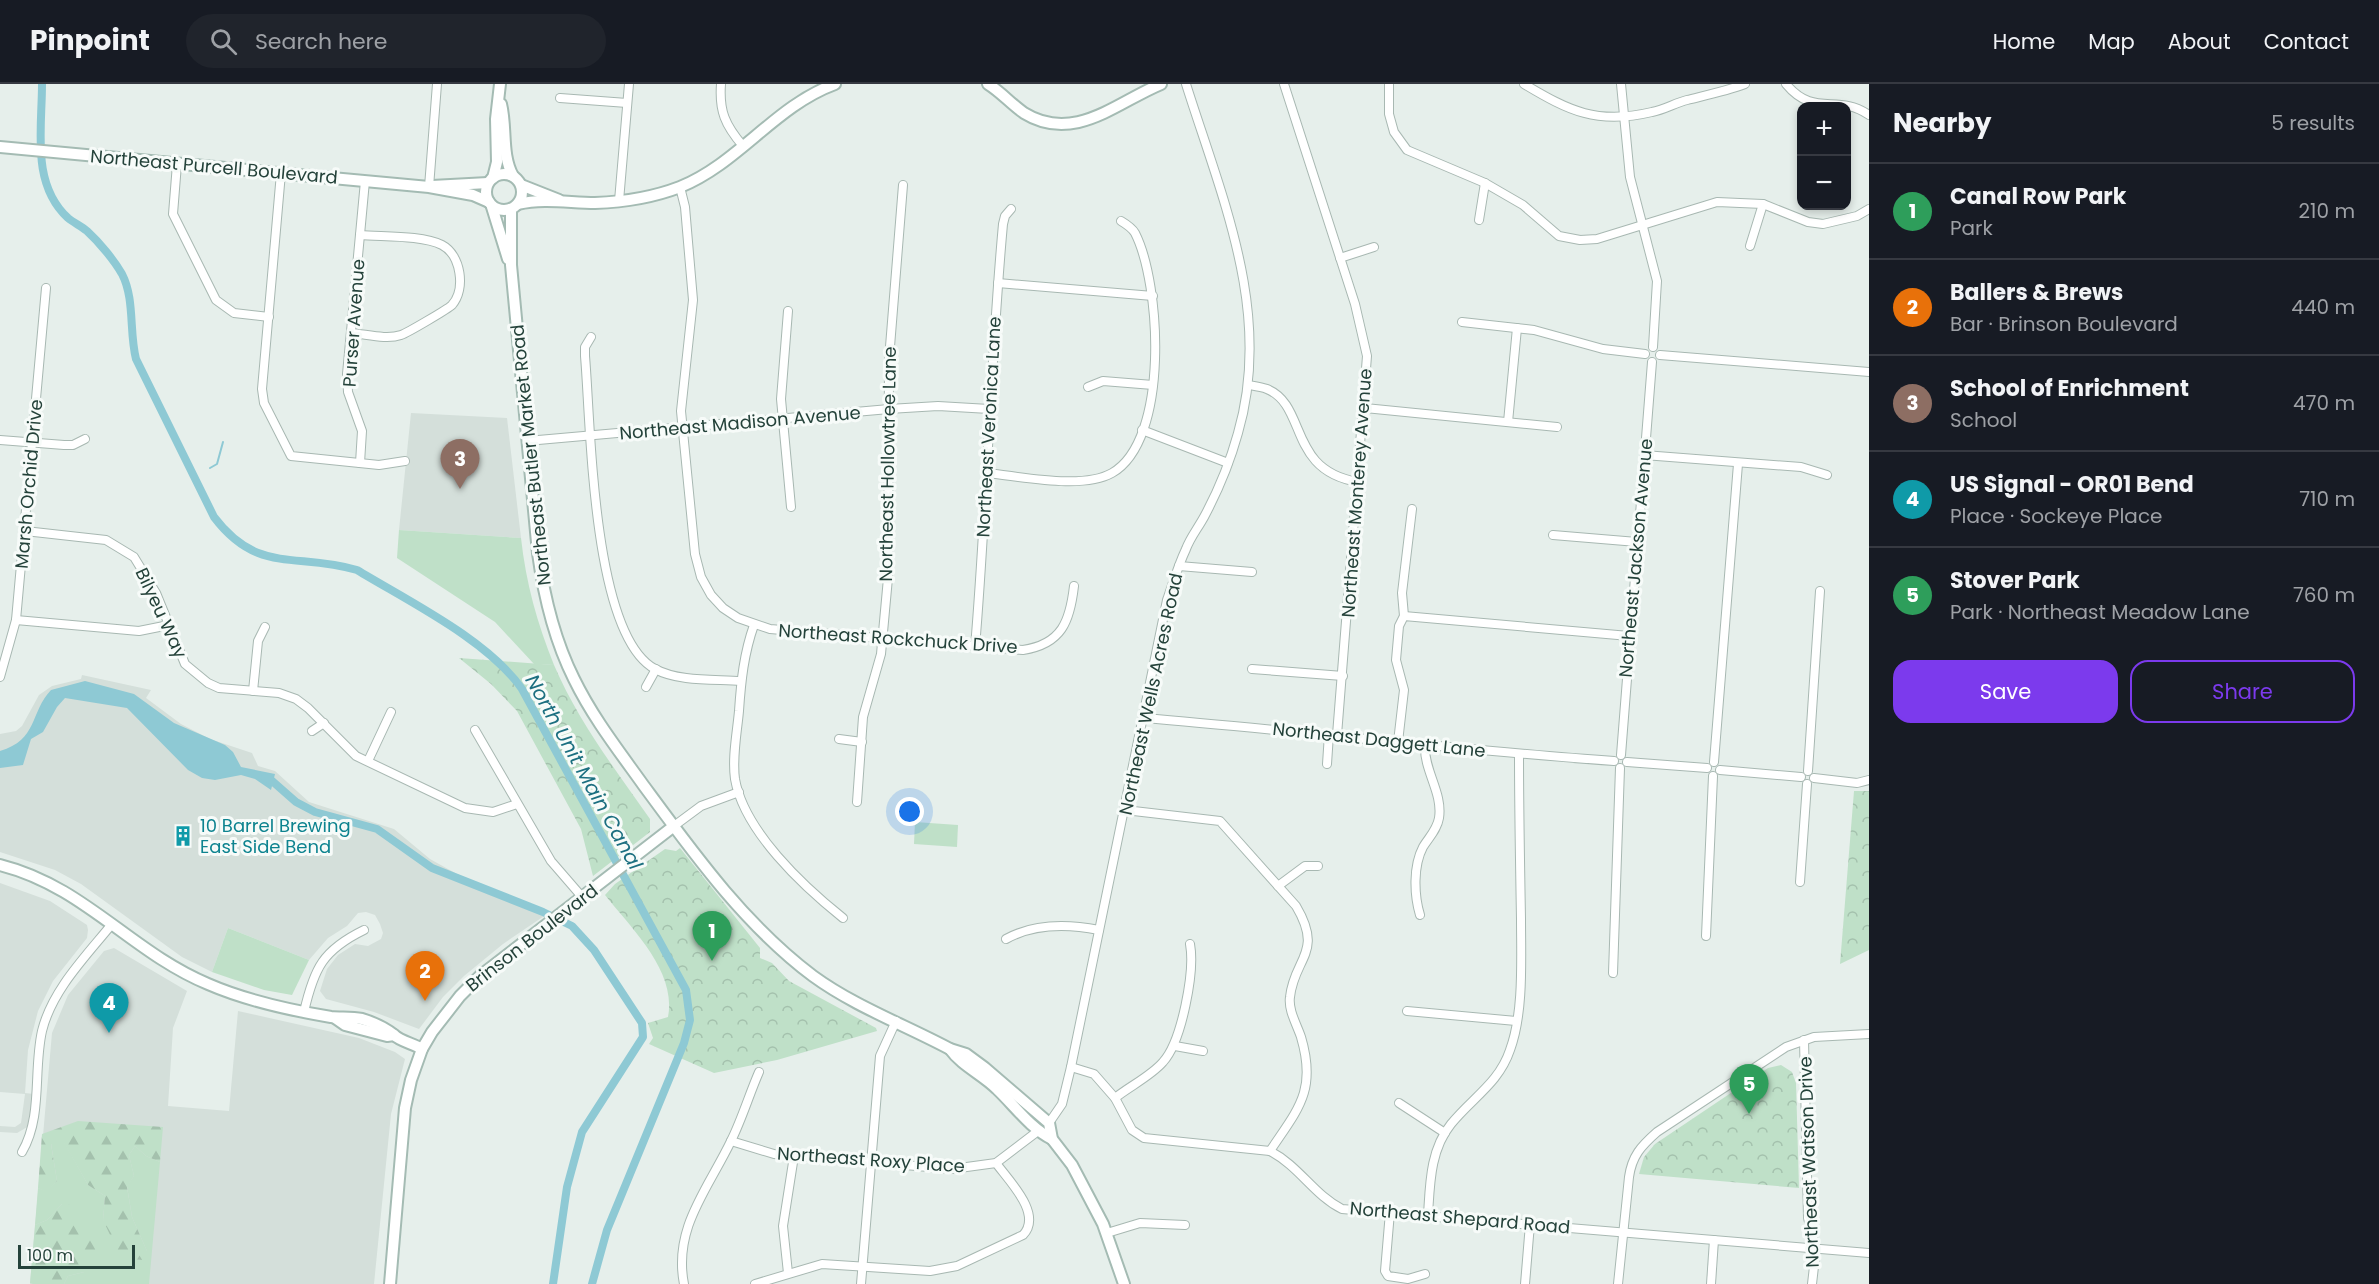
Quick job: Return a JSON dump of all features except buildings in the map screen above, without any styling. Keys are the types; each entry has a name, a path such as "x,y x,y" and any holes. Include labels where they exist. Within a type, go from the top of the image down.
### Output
{"street":[{"path":"429,187 438,84"},
{"path":"500,84 500,101 496,119 497,162 486,191 490,204 503,211 559,200 596,203 619,201 680,187 721,164 797,102 835,84"},
{"path":"619,201 629,84"},
{"path":"722,84 722,115 728,128 743,146"},
{"path":"990,84 1025,113 1043,121 1062,123 1083,122 1102,116 1161,84"},
{"name":"Northeast Wells Acres Road","path":"1038,1131 1049,1123 1062,1104 1071,1067 1167,600 1179,566 1228,463 1239,432 1249,385 1250,332 1247,292 1239,251 1186,84"},
{"name":"Northeast Monterey Avenue","path":"1284,84 1365,339 1367,374 1365,408 1342,676 1326,764"},
{"path":"1389,84 1389,114 1394,132 1407,150 1485,183 1523,205 1559,236 1580,240 1597,239 1717,202 1764,204 1808,222 1823,224 1838,222 1869,209"},
{"path":"1524,84 1568,110 1595,116 1624,116 1652,112 1685,100 1721,93 1745,84"},
{"path":"1621,84 1630,177 1657,281 1653,347"},
{"path":"1786,84 1803,101 1814,104 1849,105 1869,115"},
{"path":"560,98 627,103"},
{"path":"500,101 504,117 507,162 513,176 521,185 559,200"},
{"name":"Northeast Purcell Boulevard","path":"0,147 429,187 473,195 490,204"},
{"path":"177,164 173,214 212,293 220,305 234,313 269,317"},
{"path":"281,173 262,396 291,456 379,465 405,461"},
{"path":"490,181 501,174 513,176"},
{"name":"Purser Avenue","path":"360,463 362,431 347,385 365,181"},
{"name":"Northeast Purcell Boulevard","path":"429,187 446,183 473,186 490,181"},
{"path":"1479,220 1485,183"},
{"path":"515,207 522,195 521,185"},
{"name":"Northeast Hollowtree Lane","path":"857,802 866,703 878,668 883,639 889,551 890,331 903,185"},
{"name":"Northeast Rockchuck Drive","path":"680,187 685,207 693,300 681,394 695,554 701,577 711,595 723,608 754,625 770,629 1023,650 1038,648 1049,642 1066,622 1074,585"},
{"name":"Northeast Butler Market Road","path":"490,204 511,265"},
{"path":"1750,246 1764,204"},
{"name":"Northeast Butler Market Road","path":"515,207 511,265 543,585 566,661 598,722 674,826 732,899 785,954 834,989 953,1053 997,1089 1038,1131 1053,1138"},
{"name":"Northeast Veronica Lane","path":"975,647 998,283 1003,224 1005,216 1011,209"},
{"path":"986,473 1072,480 1101,478 1126,462 1142,430 1153,385 1156,339 1152,296 1134,231 1121,221"},
{"path":"351,333 390,336 409,332 426,319 449,308 459,286 458,266 444,245 426,240 360,235"},
{"path":"1340,258 1374,247"},
{"path":"998,283 1152,296"},
{"name":"Marsh Orchid Drive","path":"0,677 16,620 46,288"},
{"path":"788,311 782,386 782,420 790,507"},
{"path":"1462,322 1534,330 1603,349 1645,354"},
{"path":"1508,422 1517,328"},
{"path":"591,337 585,347 585,356 602,550 614,605 628,642 642,659 656,669 682,676 741,681"},
{"path":"1645,354 1647,349 1653,347 1659,350 1660,355"},
{"path":"1645,354 1646,358 1652,362 1660,355 1869,372"},
{"name":"Northeast Jackson Avenue","path":"1620,755 1652,362"},
{"path":"1088,387 1103,381 1153,385"},
{"path":"1249,385 1268,389 1283,401 1308,451 1323,469 1340,479 1359,482"},
{"name":"Northeast Madison Avenue","path":"527,441 938,406 989,409"},
{"path":"1365,408 1557,427"},
{"path":"1142,430 1228,463"},
{"path":"0,440 73,445 85,439"},
{"path":"1644,455 1738,464 1801,467 1827,475"},
{"path":"1706,936 1713,776 1710,765 1738,464"},
{"path":"1398,742 1404,690 1396,660 1400,626 1404,616 1402,593 1412,509"},
{"name":"Bilyeu Way","path":"25,531 93,537 121,546 145,571 185,664 197,676 219,688 279,693 296,699 324,723 346,749 465,808 493,812 517,804"},
{"path":"1553,535 1636,542"},
{"path":"1179,566 1252,573"},
{"path":"1820,591 1808,771 1814,778 1857,783 1869,780"},
{"path":"1404,616 1629,636"},
{"path":"16,620 139,631 169,625"},
{"path":"754,625 747,645 741,681 734,761 739,792 746,811 786,864 810,891 843,918"},
{"path":"253,691 258,641 265,627"},
{"path":"646,687 656,669"},
{"path":"1252,669 1342,676"},
{"path":"368,761 391,712"},
{"name":"Northeast Daggett Lane","path":"1144,718 1519,755 1614,761"},
{"path":"312,731 324,723"},
{"path":"475,730 550,861 583,898"},
{"path":"839,739 862,742"},
{"path":"1420,915 1415,899 1419,859 1439,817 1438,800 1427,772 1425,746"},
{"path":"1428,1215 1433,1162 1445,1133 1451,1124 1495,1080 1510,1050 1516,1020 1521,966 1519,755"},
{"path":"1613,973 1620,768 1614,761 1620,755 1627,762"},
{"path":"1620,768 1627,762 1718,764 1720,770"},
{"path":"1713,776 1720,770 1801,777 1807,784 1800,882"},
{"path":"1801,777 1808,771"},
{"path":"1807,784 1814,778"},
{"path":"674,826 701,806 739,792"},
{"path":"1125,810 1220,821 1278,886 1305,921 1308,939 1305,956 1290,997 1306,1060 1306,1077 1302,1101 1293,1121 1270,1151"},
{"name":"Brinson Boulevard","path":"390,1284 405,1108 422,1049 460,996 480,976 674,826"},
{"path":"0,865 43,880 65,891 150,953 206,984 251,1000 304,1012 335,1017 348,1016 363,1020 386,1027 394,1035 422,1049"},
{"path":"1278,886 1305,866 1318,866"},
{"path":"22,1152 32,1135 39,1051 51,1006 62,987 112,924"},
{"path":"1006,939 1023,930 1058,926 1075,925 1099,930"},
{"path":"304,1012 310,985 320,962 338,944 364,930"},
{"path":"1115,1098 1162,1064 1175,1046 1193,960 1190,944"},
{"path":"1407,1011 1516,1020"},
{"path":"861,1284 880,1056 896,1021"},
{"path":"1618,1284 1631,1162 1639,1148 1657,1131 1786,1047 1804,1040 1869,1034"},
{"name":"Northeast Watson Drive","path":"1804,1040 1808,1218 1816,1249 1812,1284"},
{"path":"1175,1046 1203,1051"},
{"name":"Northeast Butler Market Road","path":"953,1053 966,1054 1049,1123 1053,1138 1072,1165 1107,1233 1124,1284"},
{"name":"Northeast Shepard Road","path":"1071,1067 1094,1074 1115,1098 1132,1130 1144,1138 1270,1151 1287,1160 1330,1203 1342,1209 1869,1253"},
{"path":"684,1284 681,1261 686,1228 731,1141 759,1072"},
{"path":"1399,1103 1445,1133"},
{"name":"Northeast Roxy Place","path":"731,1141 752,1149 794,1156 952,1169 996,1163 1038,1131"},
{"path":"788,1273 783,1226 794,1156"},
{"path":"755,1284 822,1264 930,1271 947,1270 1023,1235 1030,1225 1030,1213 996,1163"},
{"path":"1389,1212 1385,1271 1388,1276 1408,1279 1425,1274"},
{"path":"1107,1233 1140,1223 1185,1226"},
{"path":"1525,1284 1530,1224"},
{"path":"1711,1284 1714,1240"}],"shaded area":[{"path":"411,413 507,418 521,538 399,530"},
{"path":"82,675 151,690 146,698 181,724 210,739 252,753 258,766 275,771 309,802 394,829 430,859 457,874 550,912 503,944 464,976 443,997 419,1029 374,1012 326,999 320,991 327,969 338,955 355,944 368,946 381,939 383,933 375,915 366,912 358,913 347,926 328,938 309,960 228,928 212,972 182,957 81,884 55,870 0,852 0,734 16,731 22,726 39,695 52,686 81,679"},
{"path":"0,883 50,901 87,925 88,930 87,938 53,981 38,1011 28,1050 25,1093 34,1094 31,1118 29,1126 17,1133 0,1132 0,1126 15,1127 21,1123 25,1094 0,1092"},
{"path":"114,948 187,991 173,1028 168,1106 229,1111 238,1011 359,1038 395,1052 405,1059 391,1114 374,1284 30,1284 52,1033 68,995 104,951"}],"green space":[{"path":"399,530 521,538 533,603 554,665 534,664 495,622 397,558"},
{"path":"459,658 554,665 574,706 650,819 650,832 593,876 581,829 517,711 491,684"},
{"path":"1854,791 1869,791 1869,950 1840,964"},
{"path":"915,822 958,825 957,847 914,844"},
{"path":"680,848 760,948 760,958 772,963 789,981 876,1028 877,1031 777,1060 714,1073 649,1044 653,1038 648,1023 668,1017 669,1000 666,983 650,951 605,895 615,884 665,849 676,851"},
{"path":"228,928 309,960 292,995 264,990 212,972"},
{"path":"1781,1065 1792,1072 1796,1083 1799,1188 1639,1174 1644,1157 1655,1144 1768,1068"},
{"path":"78,1121 163,1127 160,1162 146,1156 135,1146 129,1155 134,1176 127,1187 132,1217 147,1251 143,1260 121,1258 103,1220 105,1196 88,1185 64,1143 51,1144 57,1181 46,1192 38,1188 42,1134"},
{"path":"64,1142 88,1185 105,1196 103,1220 147,1251 132,1217 127,1186 134,1176 129,1155 135,1146 146,1156 160,1162 149,1284 64,1284 68,1276 84,1272 62,1204 47,1220 35,1225 38,1188 46,1191 57,1181 51,1143"},
{"path":"62,1204 70,1205 95,1238 98,1256 84,1272 68,1276 64,1284 30,1283 35,1225 47,1220"}],"water":[{"path":"85,681 134,694 174,723 225,745 233,752 241,767 275,774 271,790 255,779 241,775 215,780 202,778 188,770 127,708 65,698 57,707 43,732 31,739 23,765 0,768 0,751 21,740 27,733 44,698 51,690"}],"waterway":[{"name":"North Unit Main Canal","path":"42,84 41,156 48,189 56,204 68,218 96,240 122,274 129,294 136,359 214,517 230,535 262,555 357,570 446,623 489,654 507,671 522,689 686,990 690,1020 684,1043 607,1230 592,1284"},
{"path":"210,468 217,464 223,442"},
{"path":"265,778 271,780 296,802 315,812 377,829 432,868 543,912 572,926 594,950 642,1023 643,1037 582,1132 567,1187 553,1284"}],"place":[{"name":"School of Enrichment","path":"460,489"},
{"name":"10 Barrel Brewing East Side Bend","path":"183,836"},
{"name":"Canal Row Park","path":"712,961"},
{"name":"Ballers & Brews","path":"425,1001"},
{"name":"US Signal - OR01 Bend","path":"109,1033"},
{"name":"Stover Park","path":"1749,1114"}]}
